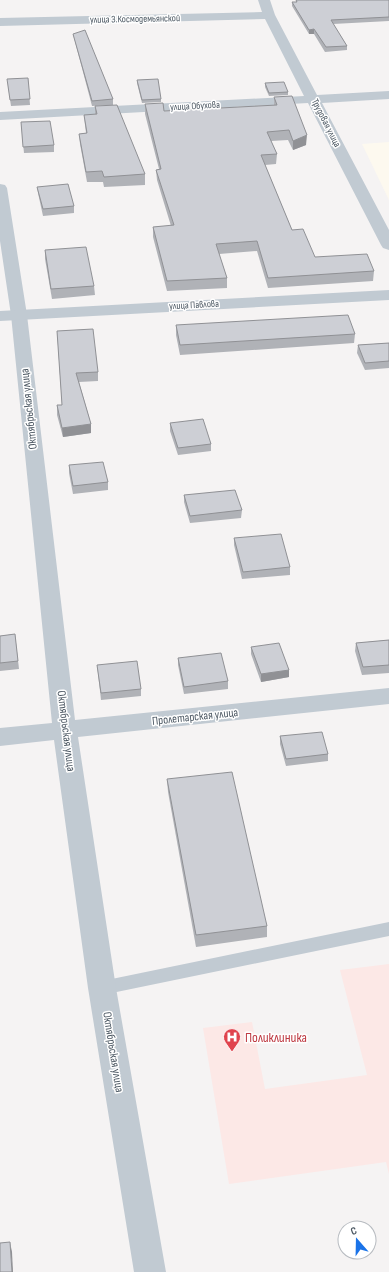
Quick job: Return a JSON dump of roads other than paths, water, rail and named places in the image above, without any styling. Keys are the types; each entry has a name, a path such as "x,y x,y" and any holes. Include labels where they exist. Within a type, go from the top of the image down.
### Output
{"street":[{"name":"Трудовая улица","path":"264,0 269,15 389,245"},
{"name":"улица З.Космодемьянской","path":"0,22 269,15"},
{"name":"улица Обухова","path":"0,116 389,96"},
{"name":"Октябрьская улица","path":"0,188 9,315 65,730 102,988 150,1272"},
{"name":"улица Павлова","path":"9,315 389,295"},
{"name":"Пролетарская улица","path":"0,737 389,696"}],"lane":[{"path":"102,988 389,929"}],"place":[{"name":"Поликлиника","path":"232,1052"}]}
